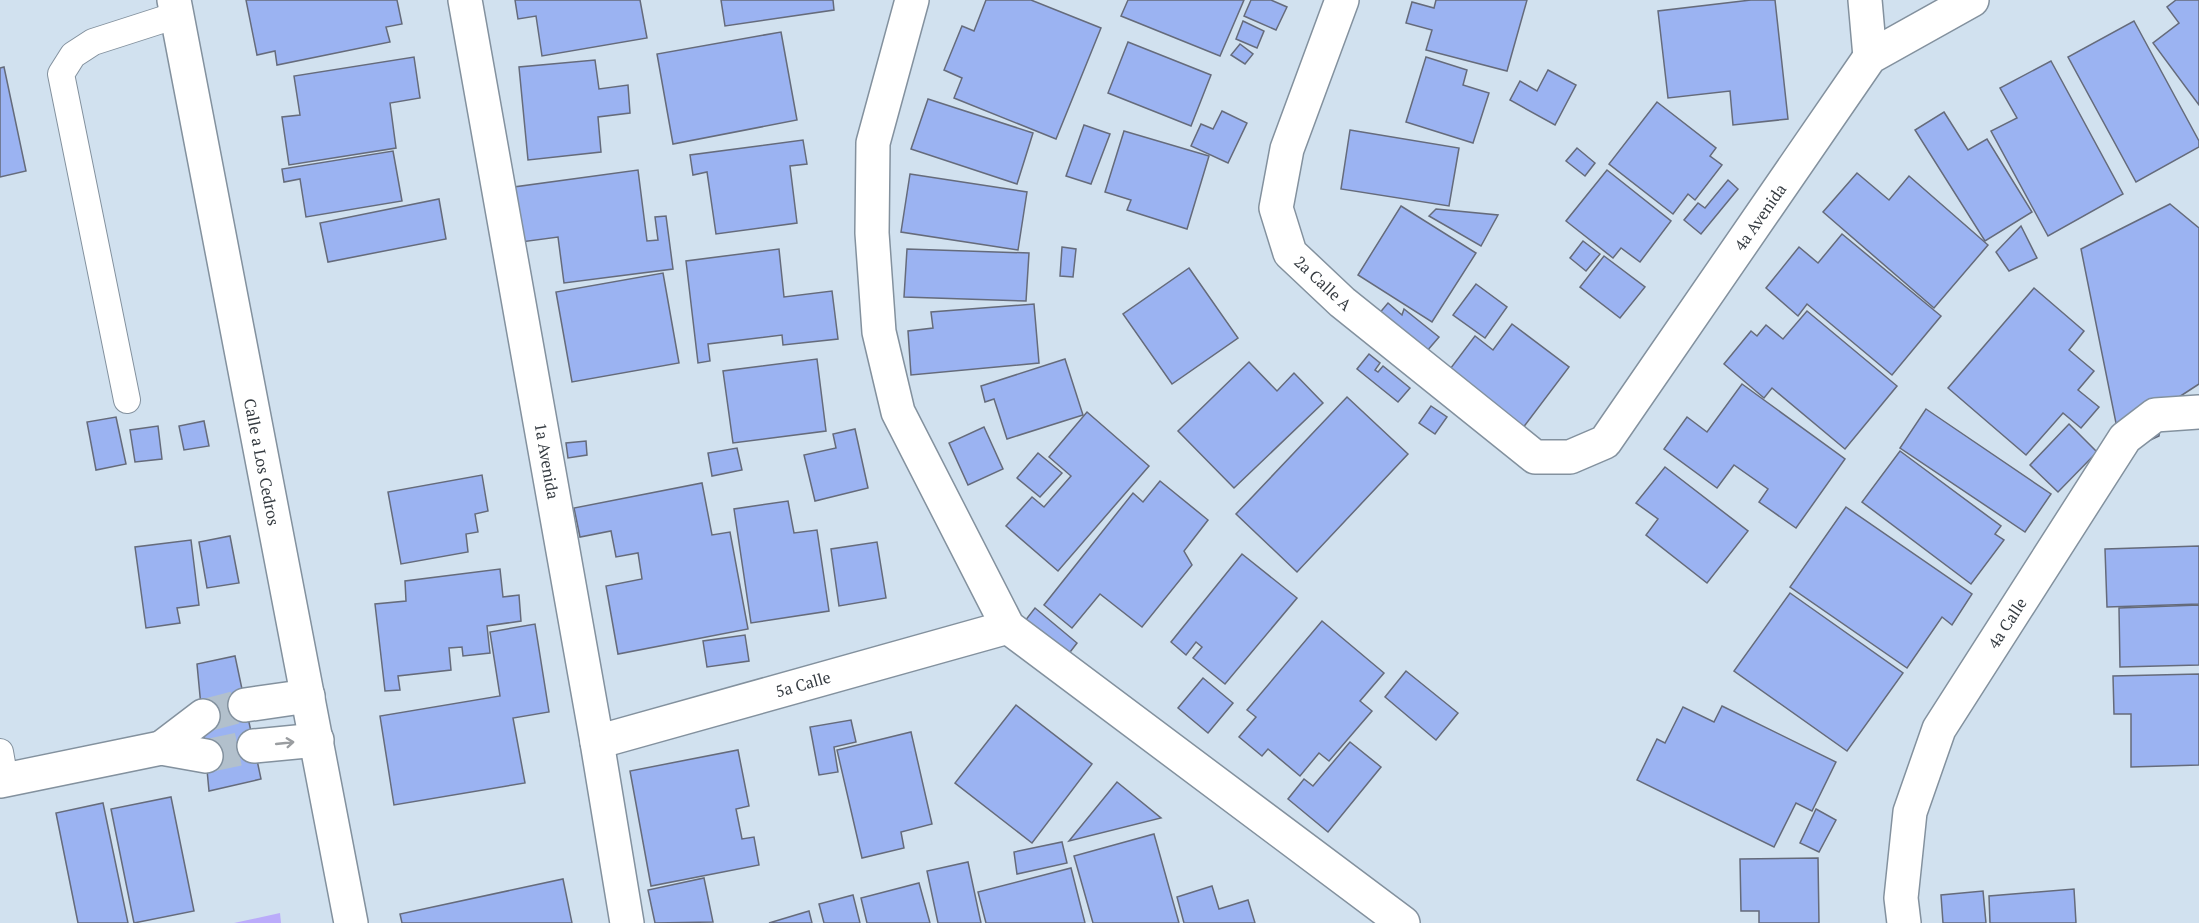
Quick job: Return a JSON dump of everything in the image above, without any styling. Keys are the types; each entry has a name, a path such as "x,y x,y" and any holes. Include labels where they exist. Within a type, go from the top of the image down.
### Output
{"street":[{"name":"1a Avenida","path":"465,0 627,923"},
{"path":"912,0 873,142 872,233 879,332 898,412 1008,627 1403,923"},
{"name":"2a Calle A","path":"1342,0 1287,149 1276,208 1290,252 1342,302 1535,457 1570,457"},
{"path":"1864,0 1870,57"},
{"name":"4a Avenida","path":"1570,457 1605,442 1870,57 1972,0"},
{"name":"Calle a Los Cedros","path":"176,7 351,923"},
{"name":"4a Calle","path":"1903,911 1910,813 1939,729 2125,438 2155,415 2199,412"},
{"name":"5a Calle","path":"597,742 1008,627"},
{"path":"245,705 308,696"},
{"path":"161,748 202,716"},
{"path":"254,746 317,740"},
{"path":"2,771 161,748 206,756"}],"lane":[{"path":"127,400 61,74 73,55 93,42 176,7"}],"shaded area":[{"path":"280,913 281,923 234,923"}],"building":[{"path":"246,0 397,0 402,24 386,27 390,42 277,65 275,51 257,55"},
{"path":"515,0 640,0 647,38 542,56 536,16 518,19"},
{"path":"721,0 833,0 834,10 725,26"},
{"path":"986,0 1031,0 1101,28 1056,139 954,98 962,78 944,70 962,26 974,31"},
{"path":"1128,0 1244,0 1220,56 1121,16"},
{"path":"1251,0 1271,0 1287,7 1276,30 1244,16"},
{"path":"1436,0 1527,0 1507,71 1426,50 1432,30 1406,23 1412,2 1434,8"},
{"path":"1751,0 1775,0 1788,119 1733,125 1730,91 1668,98 1658,11"},
{"path":"2176,0 2199,0 2199,105 2153,43 2179,23 2167,7"},
{"path":"1243,21 1264,31 1257,48 1236,39"},
{"path":"2134,21 2199,141 2199,147 2136,182 2068,57"},
{"path":"781,32 797,120 673,144 657,54"},
{"path":"1128,42 1211,75 1191,126 1108,93"},
{"path":"1240,44 1253,54 1245,64 1231,55"},
{"path":"414,57 420,98 390,103 396,148 289,165 282,117 300,115 294,76"},
{"path":"1426,57 1467,70 1463,85 1489,93 1473,143 1406,122"},
{"path":"595,60 599,89 628,85 630,113 598,117 601,152 528,160 519,67"},
{"path":"2051,61 2123,194 2048,236 1991,131 2017,118 2000,88"},
{"path":"4,67 26,171 0,177 0,68"},
{"path":"1548,70 1576,85 1555,125 1510,100 1520,81 1537,91"},
{"path":"928,99 1033,133 1017,184 911,149"},
{"path":"1657,102 1716,148 1710,156 1722,165 1695,200 1688,194 1673,214 1609,164"},
{"path":"1222,111 1247,123 1228,163 1191,146 1201,124 1213,129"},
{"path":"1944,112 1968,150 1987,139 2032,212 1985,241 1915,130"},
{"path":"1084,125 1110,134 1091,184 1066,176"},
{"path":"1350,130 1459,148 1449,206 1341,189"},
{"path":"1124,131 1209,156 1187,229 1127,210 1131,200 1105,192"},
{"path":"803,140 807,164 790,166 797,223 716,234 707,172 693,175 690,155"},
{"path":"1577,148 1595,163 1585,176 1566,161"},
{"path":"393,151 402,201 306,217 300,179 284,182 282,169"},
{"path":"638,170 647,241 658,240 655,217 666,216 673,269 564,283 558,237 521,242 514,187"},
{"path":"1607,170 1671,221 1640,262 1621,248 1613,258 1566,221"},
{"path":"1857,173 1889,200 1909,176 1988,245 1934,308 1823,212"},
{"path":"910,174 1027,192 1018,250 901,232"},
{"path":"1728,180 1738,189 1701,234 1684,220 1698,203 1705,208"},
{"path":"439,199 446,239 328,262 320,223"},
{"path":"2170,204 2199,228 2199,384 2162,408 2159,436 2122,453 2081,249"},
{"path":"1401,206 1476,253 1432,322 1358,275"},
{"path":"1436,209 1498,215 1481,246 1429,216"},
{"path":"2021,226 2037,258 2009,271 1996,252"},
{"path":"1842,234 1941,316 1892,375 1807,304 1798,316 1766,288 1799,247 1818,263"},
{"path":"1583,241 1600,254 1586,271 1570,258"},
{"path":"1062,247 1076,249 1073,277 1060,276"},
{"path":"779,249 784,297 832,291 838,339 783,345 782,335 708,344 710,361 698,363 686,261"},
{"path":"907,249 1029,253 1026,301 904,297"},
{"path":"1604,256 1645,287 1620,318 1580,287"},
{"path":"1189,268 1238,338 1172,384 1123,314"},
{"path":"663,273 679,363 572,382 556,292"},
{"path":"1476,284 1507,307 1485,338 1453,315"},
{"path":"2034,288 2084,331 2069,350 2094,371 2078,390 2099,407 2081,428 2063,413 2026,455 1948,388"},
{"path":"1388,303 1402,315 1404,309 1439,337 1414,366 1367,328"},
{"path":"1034,304 1039,363 911,375 908,331 933,328 931,312"},
{"path":"1807,311 1897,386 1845,449 1772,388 1764,398 1724,364 1751,331 1757,336 1766,325 1783,339"},
{"path":"1512,324 1569,367 1513,441 1438,385 1475,336 1493,350"},
{"path":"1369,354 1380,363 1375,370 1378,372 1383,366 1410,388 1398,402 1357,369"},
{"path":"817,359 826,431 733,443 723,371"},
{"path":"1065,359 1083,415 1007,439 994,399 985,402 981,386"},
{"path":"1249,362 1277,391 1294,373 1323,403 1234,488 1178,431"},
{"path":"1742,384 1845,459 1796,528 1759,502 1768,489 1734,465 1717,488 1664,449 1687,417 1707,432"},
{"path":"1347,397 1408,454 1297,572 1236,514"},
{"path":"1431,406 1447,417 1435,434 1419,423"},
{"path":"1926,409 2051,494 2025,532 1900,448"},
{"path":"1087,412 1149,466 1058,571 1006,526 1032,497 1044,507 1071,476 1049,457"},
{"path":"116,417 126,464 96,470 87,422"},
{"path":"204,421 209,446 184,450 179,426"},
{"path":"2069,424 2097,452 2058,492 2030,465"},
{"path":"158,426 162,459 135,462 130,430"},
{"path":"984,427 1003,469 968,485 949,443"},
{"path":"855,429 868,488 815,501 804,455 836,448 833,434"},
{"path":"586,441 587,455 568,458 566,443"},
{"path":"737,448 742,470 712,476 708,453"},
{"path":"1900,451 2001,526 1995,534 2004,540 1971,584 1862,502"},
{"path":"1038,453 1062,473 1040,497 1017,478"},
{"path":"1665,467 1748,531 1707,583 1646,535 1658,519 1636,503"},
{"path":"482,475 488,511 475,514 478,532 466,534 468,552 401,564 388,492"},
{"path":"1160,481 1208,520 1184,551 1192,565 1142,627 1100,594 1072,628 1044,605 1133,493 1143,502"},
{"path":"702,483 712,535 730,532 748,629 618,654 606,586 642,579 638,553 616,557 611,531 580,537 574,508"},
{"path":"788,501 794,533 817,530 829,611 751,623 734,509"},
{"path":"1846,507 1972,594 1952,625 1942,617 1907,668 1790,587"},
{"path":"230,536 239,583 207,588 199,542"},
{"path":"191,540 199,605 177,608 180,623 146,628 135,547"},
{"path":"877,542 886,598 839,606 831,549"},
{"path":"2199,546 2199,604 2107,607 2105,549"},
{"path":"1242,554 1297,598 1225,684 1193,658 1202,647 1196,642 1186,655 1171,642"},
{"path":"500,569 503,597 519,595 521,621 487,626 490,653 463,656 462,647 449,648 451,670 398,676 400,690 385,691 375,604 406,601 405,581"},
{"path":"1790,593 1903,673 1847,751 1734,671"},
{"path":"2199,605 2199,665 2120,667 2119,608"},
{"path":"1035,608 1077,643 1064,660 1021,626"},
{"path":"1322,621 1384,673 1360,701 1372,711 1329,761 1319,753 1300,776 1268,749 1262,756 1239,737 1256,717 1247,710"},
{"path":"535,624 549,712 513,718 525,783 394,805 380,716 500,696 490,632"},
{"path":"745,635 749,661 707,667 703,641"},
{"path":"235,656 261,779 209,791 197,664"},
{"path":"1406,671 1458,713 1436,740 1385,697"},
{"path":"2199,674 2199,765 2131,767 2131,714 2114,714 2113,676"},
{"path":"1203,678 1233,703 1208,733 1178,708"},
{"path":"1016,705 1092,764 1032,843 955,783"},
{"path":"1722,706 1836,762 1812,811 1796,803 1774,847 1637,780 1657,739 1665,743 1683,707 1714,722"},
{"path":"851,720 856,742 834,747 838,772 819,775 810,727"},
{"path":"911,732 932,824 901,832 904,848 862,858 837,750"},
{"path":"1350,742 1381,767 1328,832 1288,799 1304,779 1313,786"},
{"path":"738,750 749,806 736,809 742,839 754,837 759,865 651,886 630,771"},
{"path":"1117,782 1161,818 1069,841"},
{"path":"171,797 194,911 134,923 111,809"},
{"path":"103,803 128,923 78,923 56,813"},
{"path":"1816,809 1836,820 1819,852 1800,843"},
{"path":"1154,834 1179,923 1093,923 1074,856"},
{"path":"1062,842 1067,863 1017,874 1014,852"},
{"path":"1818,858 1819,923 1759,923 1759,911 1741,911 1740,859"},
{"path":"968,862 981,923 938,923 927,871"},
{"path":"1071,868 1085,923 986,923 978,892"},
{"path":"704,878 713,922 655,923 648,890"},
{"path":"563,879 572,923 402,923 400,914"},
{"path":"919,883 930,923 867,923 861,898"},
{"path":"1212,886 1219,909 1248,900 1255,923 1184,923 1177,897"},
{"path":"2074,889 2076,923 1990,923 1989,896"},
{"path":"1983,891 1986,923 1943,923 1941,895"},
{"path":"853,895 860,923 824,923 819,904"},
{"path":"809,911 812,923 769,923"}],"tunnel":[{"path":"203,716 245,705"},
{"path":"206,756 254,746"}]}
